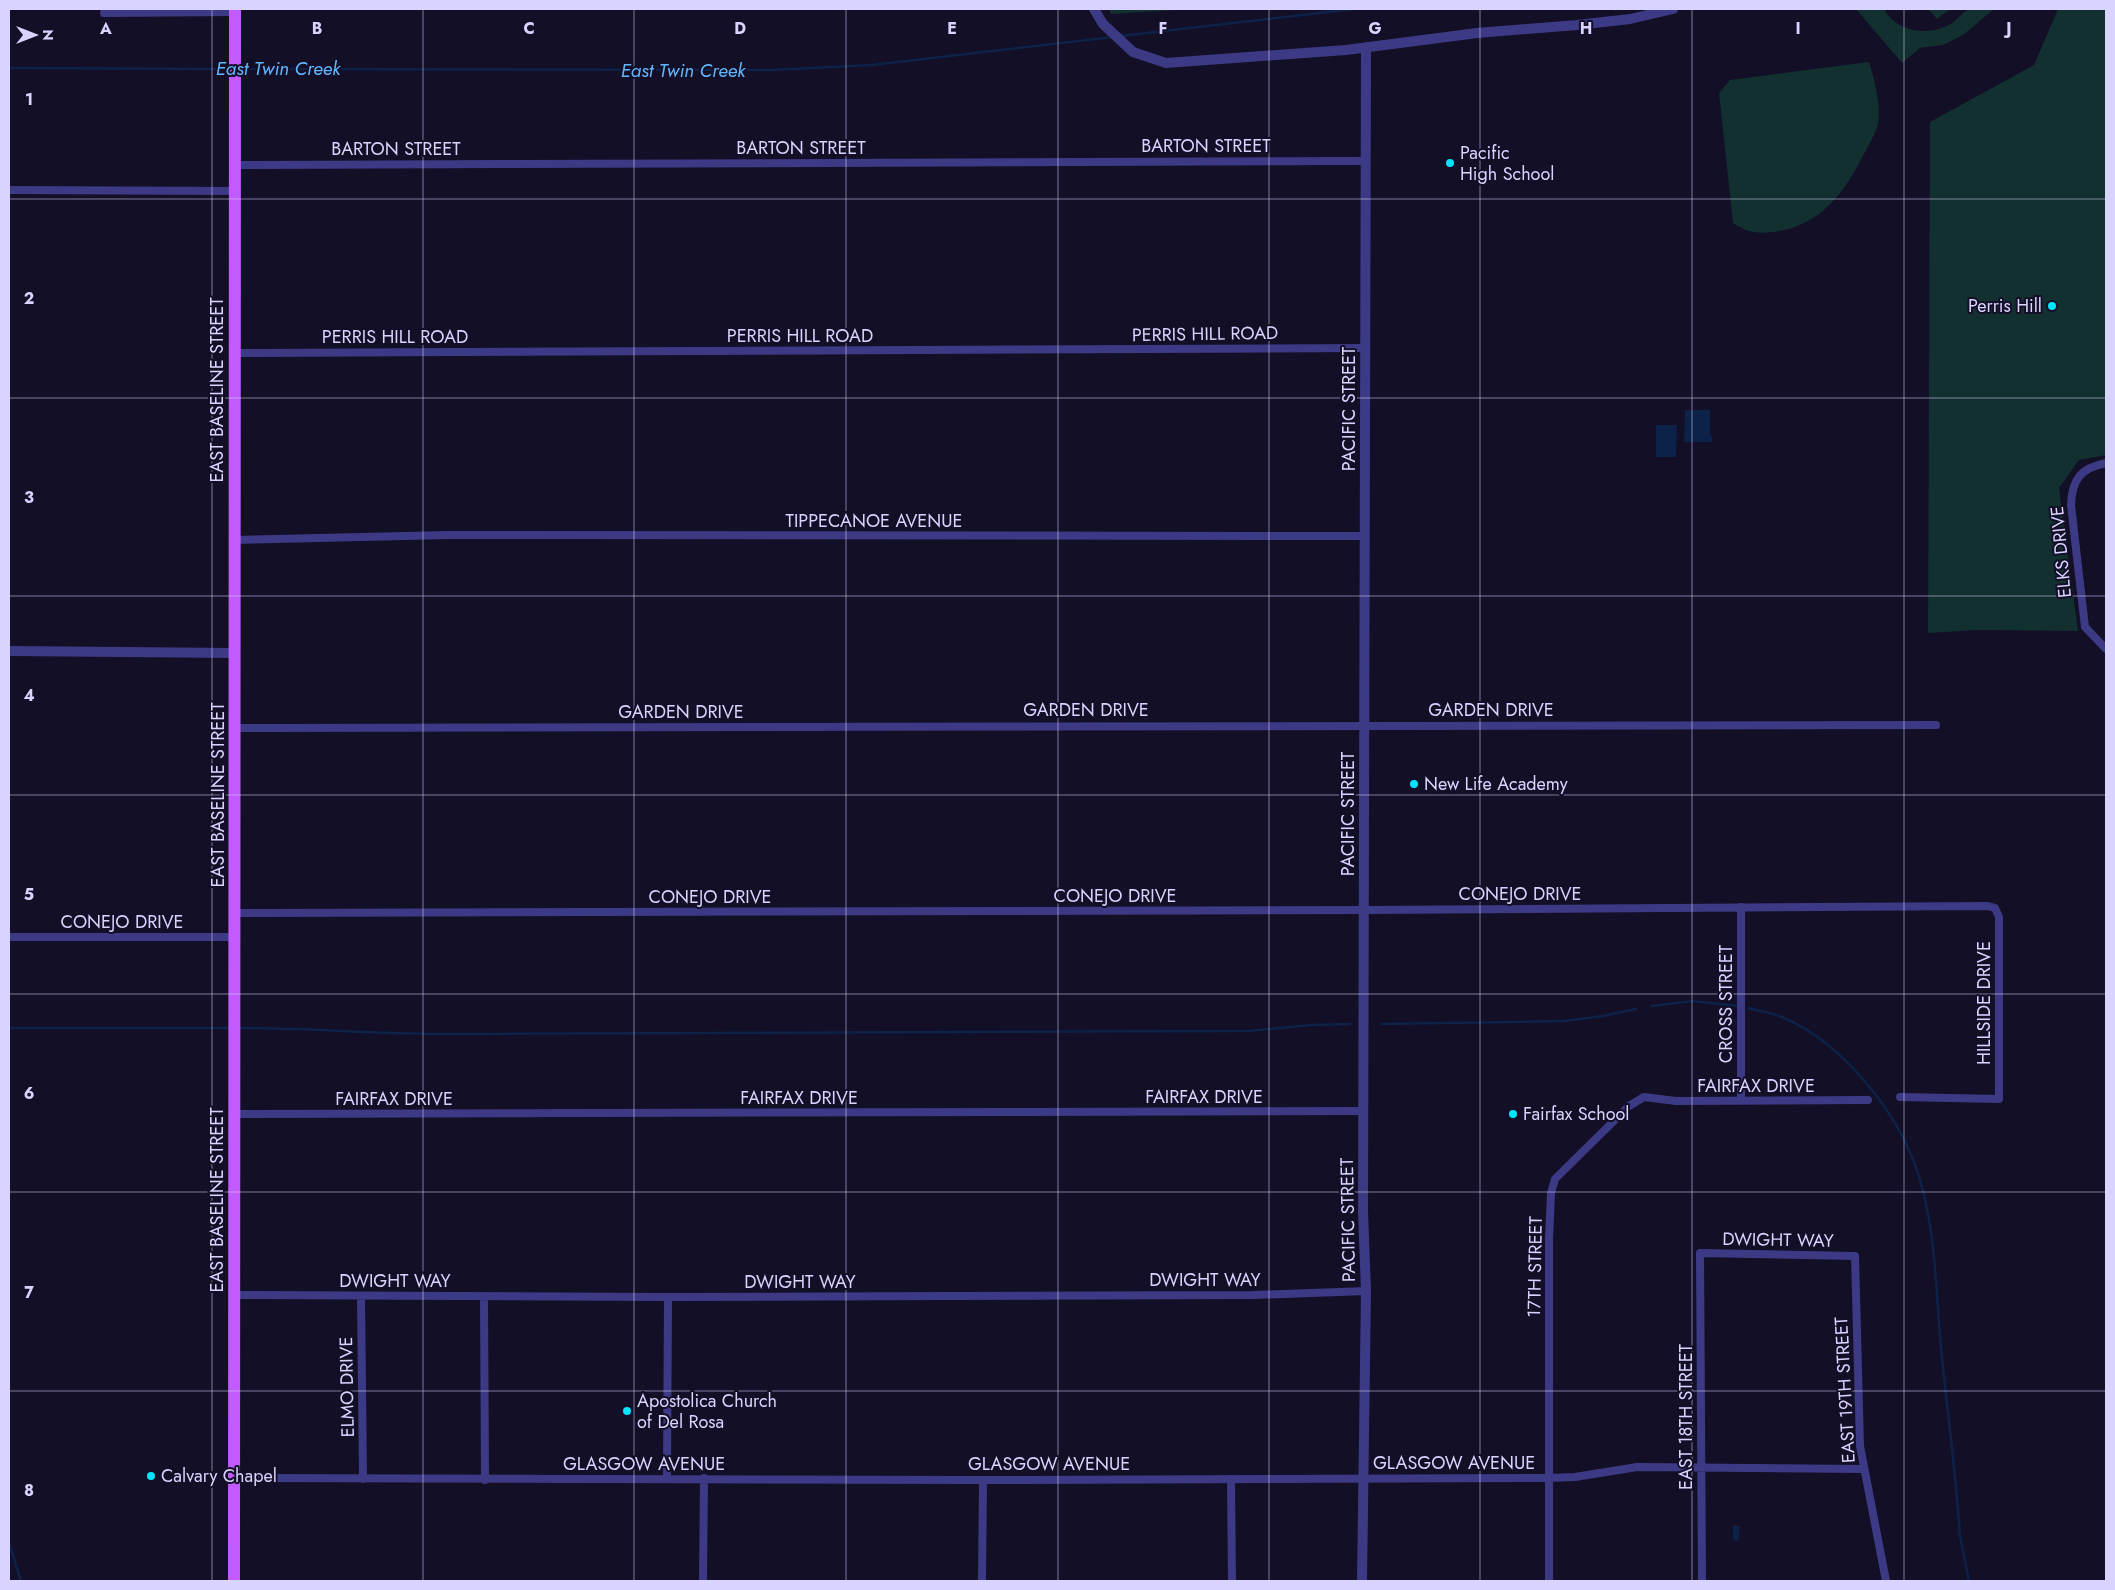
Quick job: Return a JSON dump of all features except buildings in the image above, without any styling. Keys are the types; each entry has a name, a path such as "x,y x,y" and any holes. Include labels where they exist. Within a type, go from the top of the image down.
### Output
{"main road":[{"name":"EAST BASELINE STREET","path":"234,1581 235,10"}],"street":[{"path":"1099,17 1118,40 1137,54 1166,63 1183,63 1366,47 1476,33 1630,19 1673,9"},
{"path":"104,13 235,10"},
{"name":"PACIFIC STREET","path":"1362,1581 1366,1291 1364,725 1366,47"},
{"name":"BARTON STREET","path":"236,165 1366,161"},
{"path":"9,190 236,191"},
{"name":"PERRIS HILL ROAD","path":"235,353 1365,348"},
{"name":"ELKS DRIVE","path":"2106,463 2095,465 2080,474 2072,492 2071,505 2085,627 2106,649"},
{"name":"TIPPECANOE AVENUE","path":"234,540 448,535 1365,536"},
{"path":"9,651 235,653"},
{"name":"GARDEN DRIVE","path":"236,728 1936,725"},
{"name":"CONEJO DRIVE","path":"235,913 1364,910 1988,906 1995,908"},
{"name":"CROSS STREET","path":"1741,907 1741,1100"},
{"name":"HILLSIDE DRIVE","path":"1900,1098 1999,1099 1999,917 1995,908"},
{"name":"CONEJO DRIVE","path":"9,937 235,937"},
{"name":"FAIRFAX DRIVE","path":"1644,1096 1676,1101 1868,1100"},
{"name":"17TH STREET","path":"1549,1581 1548,1478 1551,1193 1555,1179 1629,1106 1644,1096"},
{"name":"FAIRFAX DRIVE","path":"234,1114 1364,1111"},
{"name":"DWIGHT WAY","path":"1700,1253 1855,1256"},
{"name":"EAST 18TH STREET","path":"1700,1253 1702,1581"},
{"name":"EAST 19TH STREET","path":"1855,1256 1860,1446 1886,1581"},
{"name":"DWIGHT WAY","path":"234,1294 668,1297 1260,1295 1366,1291"},
{"name":"ELMO DRIVE","path":"361,1296 363,1479"},
{"path":"484,1297 485,1480"},
{"path":"667,1478 668,1297"},
{"name":"GLASGOW AVENUE","path":"234,1478 983,1480 1548,1478 1575,1477 1637,1467 1863,1469"},
{"path":"703,1581 704,1478"},
{"path":"1231,1479 1232,1581"},
{"path":"982,1581 983,1480"}],"green space":[{"path":"1977,8 1994,9 1963,35 1943,45 1920,48 1902,63 1856,9 1884,9 1890,17 1905,28 1924,31 1934,30 1952,23 1968,10"},
{"path":"1109,9 1192,9 1111,14"},
{"path":"1928,9 1950,9 1937,19"},
{"path":"2058,9 2106,9 2106,455 2079,460 2059,488 2078,631 1977,630 1928,633 1930,122 2034,65"},
{"path":"1869,62 1878,102 1878,125 1857,168 1840,193 1820,213 1809,221 1795,227 1761,233 1744,229 1733,223 1719,93 1730,80"}],"water":[{"path":"1685,410 1710,410 1710,435 1712,436 1712,442 1684,442"},
{"path":"1656,425 1677,425 1676,457 1656,457"},
{"path":"1733,1526 1740,1526 1738,1542 1733,1539"}],"waterway":[{"name":"East Twin Creek","path":"1121,36 1353,9"},
{"name":"East Twin Creek","path":"238,69 772,70 872,65 1113,37"},
{"name":"East Twin Creek","path":"9,68 230,69"},
{"path":"1652,1006 1693,1001 1738,1006"},
{"path":"1749,1008 1782,1017 1806,1029 1850,1065 1870,1087 1887,1111 1902,1136 1914,1162 1927,1207 1933,1247 1960,1536 1969,1581"},
{"path":"1382,1024 1564,1021 1636,1009"},
{"path":"239,1028 417,1034 745,1034 1248,1031 1311,1025 1350,1024"},
{"path":"9,1028 231,1028"},
{"path":"9,1543 21,1581"}],"place":[{"name":"Pacific High School","path":"1450,163"},
{"name":"Perris Hill","path":"2052,306"},
{"name":"New Life Academy","path":"1414,784"},
{"name":"Fairfax School","path":"1513,1114"},
{"name":"Apostolica Church of Del Rosa","path":"627,1411"},
{"name":"Calvary Chapel","path":"151,1476"}]}
